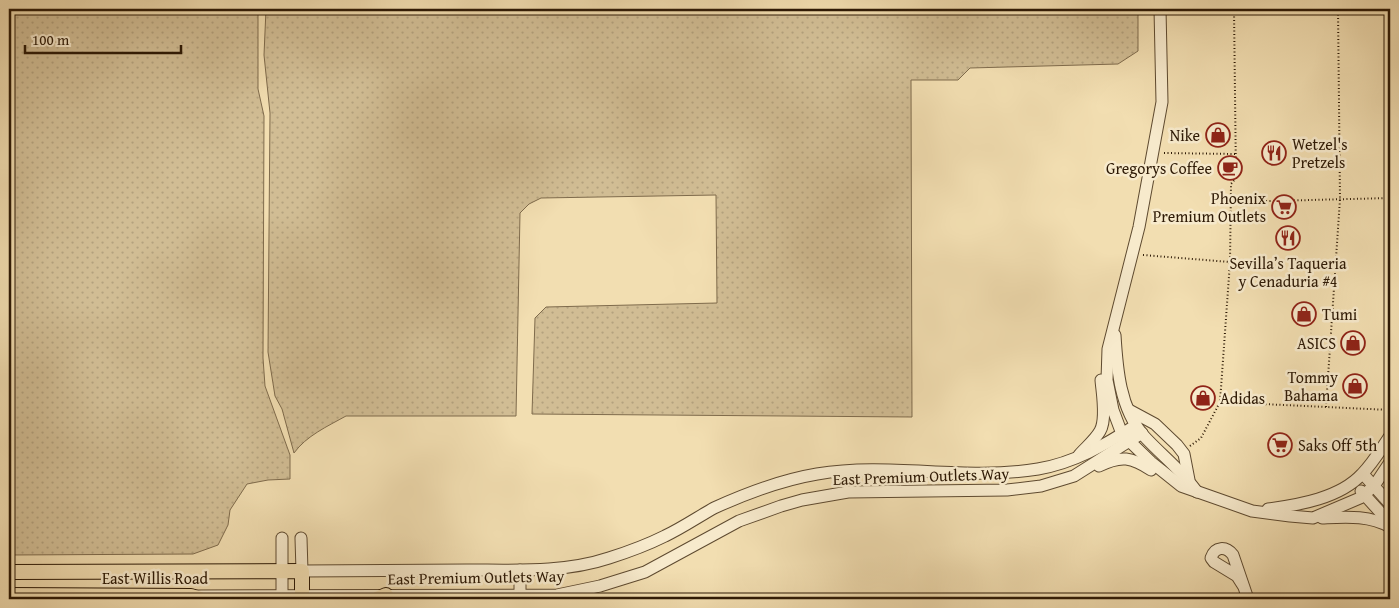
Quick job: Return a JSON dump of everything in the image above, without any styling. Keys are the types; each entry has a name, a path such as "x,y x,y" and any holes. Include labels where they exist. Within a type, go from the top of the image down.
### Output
{"main road":[{"name":"East Willis Road","path":"9,572 302,571"},
{"path":"302,571 302,597"},
{"name":"East Willis Road","path":"9,595 195,598"}],"street":[{"path":"1076,458 1101,431 1103,423 1101,368 1115,324 1132,254 1162,102 1160,9"},
{"path":"1115,324 1119,378 1129,410 1139,429 1188,480 1197,492"},
{"path":"1108,349 1107,380 1113,410 1126,438 1181,486 1252,511 1312,518 1360,517 1376,520 1390,527"},
{"path":"1129,410 1155,424 1182,452 1188,480"},
{"name":"East Premium Outlets Way","path":"302,597 557,595 600,586 633,576 739,521 802,500 848,492 1007,490 1041,486 1074,476 1139,429"},
{"path":"1252,511 1292,506 1325,497 1353,482 1362,474 1390,436"},
{"name":"East Premium Outlets Way","path":"302,571 520,570 579,565 608,558 663,537 730,501 773,484 826,473 872,470 999,472 1038,469 1076,458 1126,438"},
{"path":"1074,476 1103,464 1124,459 1139,461 1156,474 1170,478"},
{"path":"1312,518 1333,511 1365,495 1374,486 1390,462"},
{"path":"1362,474 1390,504"},
{"path":"1353,482 1390,523"},
{"path":"730,501 739,521"},
{"path":"282,538 282,597"},
{"path":"302,538 302,571"},
{"path":"520,570 520,595"},
{"path":"1244,587 1248,599"},
{"name":"East Willis Road","path":"195,598 302,597"}],"path":[{"path":"1182,452 1201,438 1220,402 1230,262 1231,184 1236,178 1234,9"},
{"path":"1326,407 1340,199 1338,9"},
{"path":"1153,153 1236,154"},
{"path":"1231,202 1390,198"},
{"path":"1132,254 1230,262"},
{"path":"1220,402 1390,410"}],"shaded area":[{"path":"9,9 258,9 258,89 264,116 263,358 265,386 290,455 290,479 268,480 247,484 230,510 228,525 218,545 193,554 9,555"},
{"path":"266,9 1138,9 1138,51 1118,64 970,68 958,80 911,80 912,417 532,414 535,318 546,307 717,303 716,195 541,198 529,204 520,213 516,416 346,416 311,436 294,453 282,409 275,396 268,352 270,113 264,55"}],"place":[{"name":"Nike","path":"1218,135"},
{"name":"Wetzel's Pretzels","path":"1274,153"},
{"name":"Gregorys Coffee","path":"1230,168"},
{"name":"Phoenix Premium Outlets","path":"1284,207"},
{"name":"Sevilla’s Taqueria y Cenaduria #4","path":"1288,238"},
{"name":"Tumi","path":"1304,314"},
{"name":"ASICS","path":"1353,343"},
{"name":"Tommy Bahama","path":"1355,386"},
{"name":"Adidas","path":"1203,398"},
{"name":"Saks Off 5th","path":"1280,445"}]}
